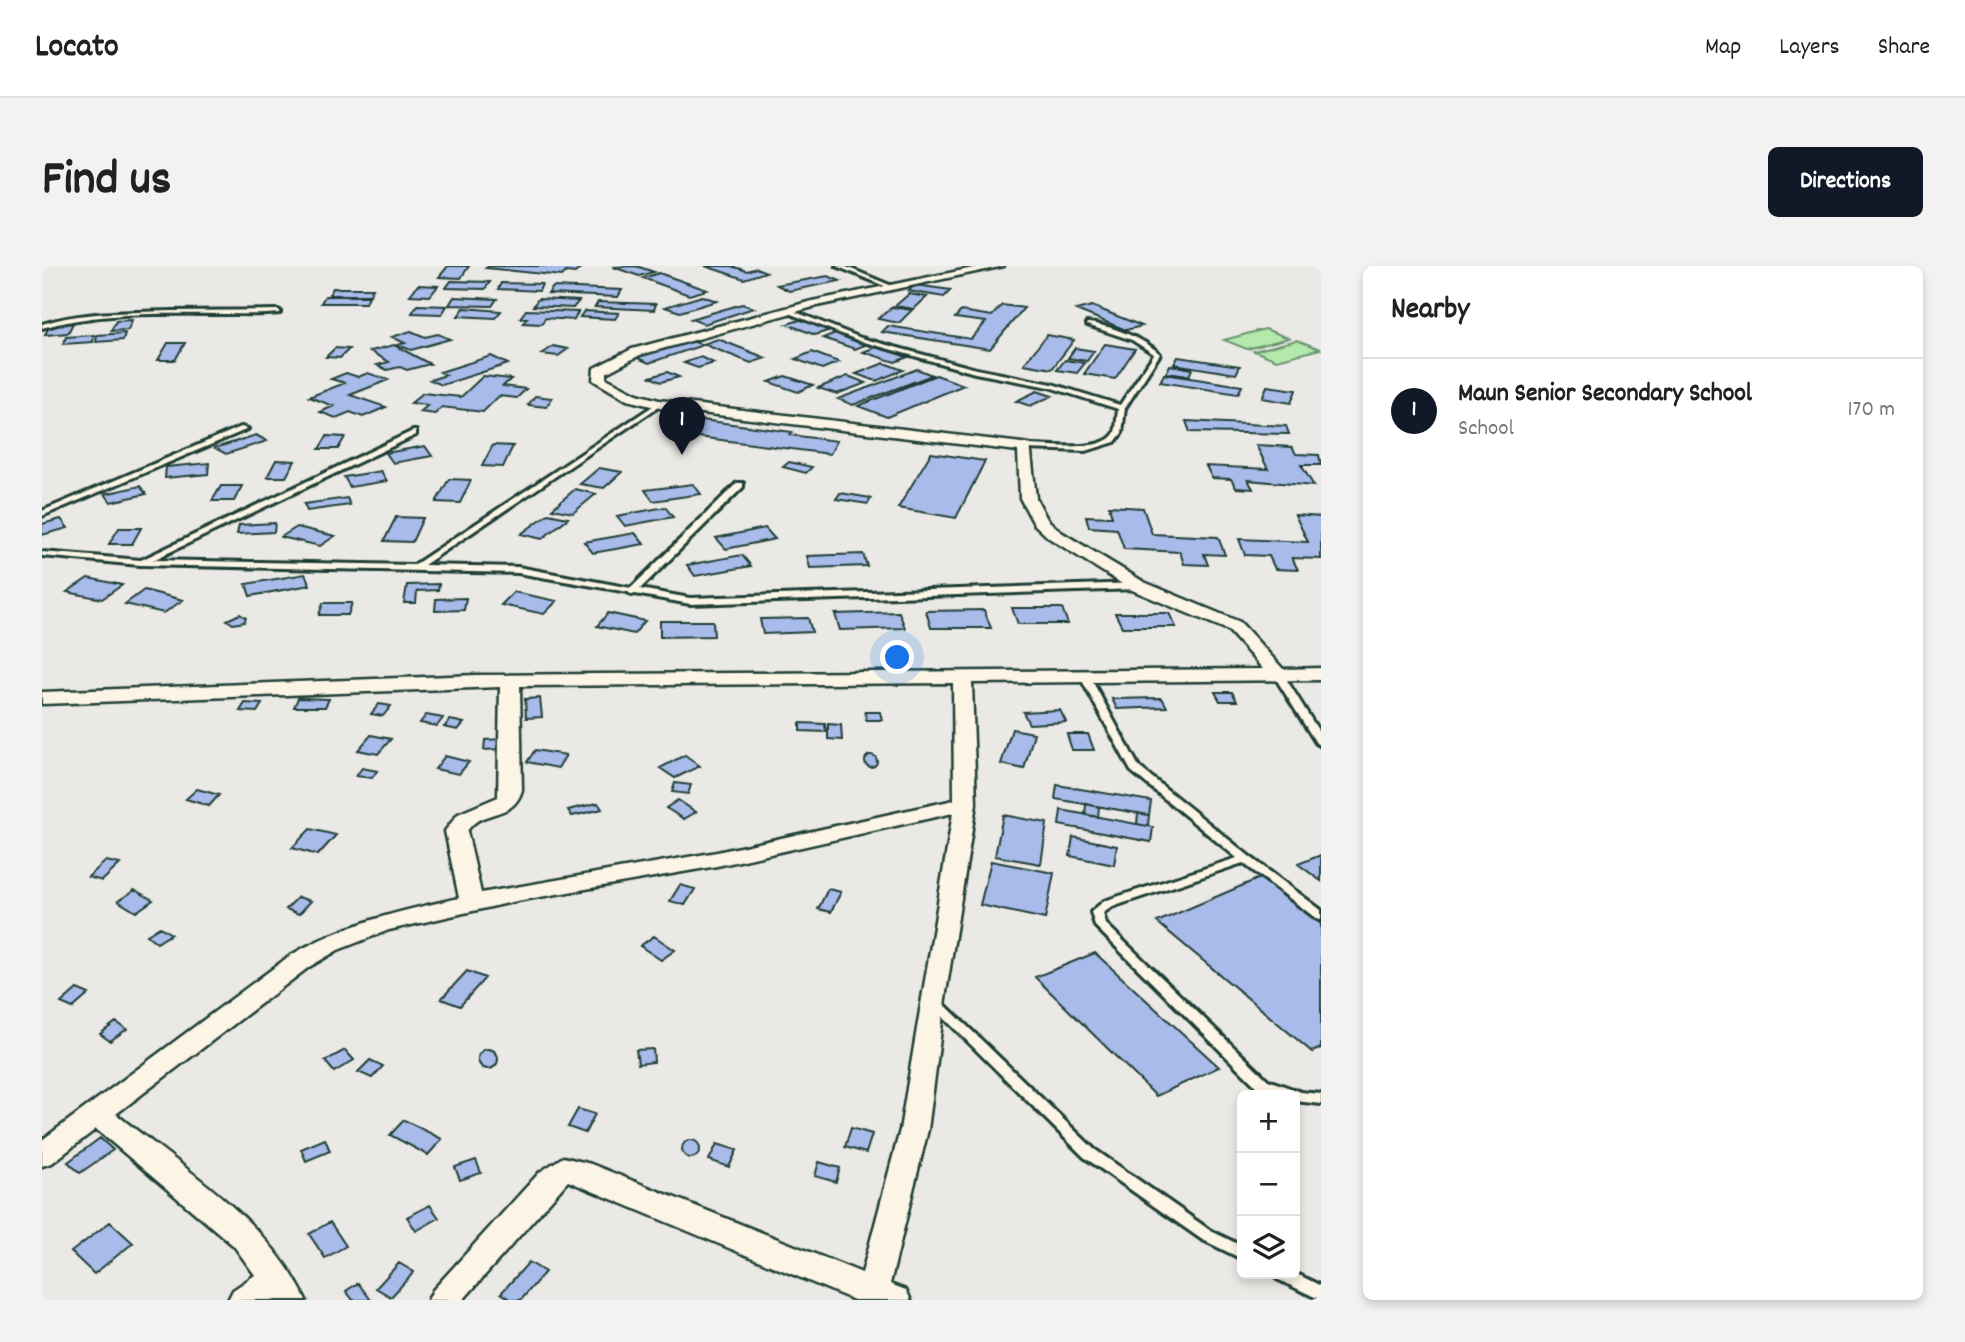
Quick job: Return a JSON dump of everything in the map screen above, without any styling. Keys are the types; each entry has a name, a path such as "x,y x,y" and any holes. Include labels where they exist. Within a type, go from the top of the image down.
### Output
{"street":[{"path":"999,266 890,286 636,352 599,371 600,380 611,388 659,404 1025,447 1028,498 1040,521 1055,535 1138,586 1234,626 1279,674"},
{"path":"42,698 510,681 1321,674"},
{"path":"444,1300 550,1180 563,1169 581,1172 880,1296 914,1130 932,999 965,804 962,676"},
{"path":"472,903 456,831 461,821 469,814 497,808 508,801 510,681"},
{"path":"42,1155 300,961 329,944 383,923 472,903 717,859 965,804"},
{"path":"96,1113 245,1237 283,1288 244,1300"}],"lane":[{"path":"839,266 890,286"},
{"path":"788,311 859,339 975,371 1050,385 1122,408"},
{"path":"42,326 54,321 86,318 278,312"},
{"path":"1025,447 1069,450 1103,445 1118,433 1122,408 1157,354 1151,348 1089,324"},
{"path":"418,566 659,404"},
{"path":"42,514 244,429"},
{"path":"140,562 413,433"},
{"path":"632,592 740,485"},
{"path":"42,554 140,562 418,566 539,572 632,592 690,601 1138,586"},
{"path":"1279,674 1321,743"},
{"path":"1084,675 1135,769 1245,859 1321,916"},
{"path":"1245,859 1108,904 1097,912 1101,926 1263,1084 1300,1097 1321,1099"},
{"path":"932,999 1089,1153 1206,1235 1237,1250"},
{"path":"1292,1279 1321,1294"}],"green space":[{"path":"1265,329 1289,338 1247,349 1224,340"},
{"path":"1297,340 1320,349 1277,360 1254,351"}],"building":[{"path":"448,266 469,266 461,278 439,277"},
{"path":"583,266 575,273 566,272 562,276 486,268"},
{"path":"636,266 654,272 639,276 613,267"},
{"path":"705,266 731,266 747,271 756,268 766,272 744,279"},
{"path":"659,273 707,290 689,295 643,278"},
{"path":"828,276 840,281 789,291 777,285"},
{"path":"451,281 490,282 485,289 446,288"},
{"path":"501,283 542,284 539,291 498,289"},
{"path":"418,285 438,286 430,296 410,295"},
{"path":"915,285 951,290 944,297 908,291"},
{"path":"553,287 622,290 618,297 548,294"},
{"path":"333,288 373,288 370,295 329,295"},
{"path":"909,294 927,297 914,309 895,306"},
{"path":"325,296 369,296 366,303 321,303"},
{"path":"702,296 717,301 680,312 665,307"},
{"path":"454,297 497,299 492,306 449,305"},
{"path":"538,299 579,301 573,308 533,306"},
{"path":"598,302 656,304 654,310 595,307"},
{"path":"742,304 754,308 704,324 691,319"},
{"path":"417,305 447,306 442,314 412,313"},
{"path":"1002,305 1024,308 990,349 882,332 888,326 971,339 986,322 955,318 961,311 992,316"},
{"path":"1092,306 1142,326 1126,330 1076,310"},
{"path":"892,307 912,310 899,323 878,319"},
{"path":"464,308 501,311 495,318 458,316"},
{"path":"526,310 578,312 574,320 545,318 542,324 523,323 527,318 520,318"},
{"path":"584,311 619,313 615,319 580,317"},
{"path":"803,319 831,330 815,335 787,324"},
{"path":"132,320 128,330 111,331 116,321"},
{"path":"73,323 68,333 45,335 50,324"},
{"path":"411,331 425,337 438,334 450,339 411,350 398,345 405,343 392,337"},
{"path":"838,332 870,343 855,349 823,338"},
{"path":"125,333 123,340 96,342 97,335"},
{"path":"94,335 93,342 63,344 66,337"},
{"path":"1047,335 1074,340 1052,369 1024,364"},
{"path":"718,339 766,358 751,363 703,344"},
{"path":"689,340 703,345 649,363 635,357"},
{"path":"168,343 185,343 175,360 158,360"},
{"path":"1105,344 1135,349 1115,379 1084,374"},
{"path":"394,345 430,364 407,370 400,367 387,370 377,365 389,362 370,351"},
{"path":"553,346 568,349 558,356 542,354"},
{"path":"876,347 908,357 895,362 863,352"},
{"path":"335,348 349,349 340,358 326,357"},
{"path":"1075,348 1094,351 1087,361 1068,358"},
{"path":"812,352 839,362 822,369 795,359"},
{"path":"491,356 508,364 442,385 430,380 446,375 440,372"},
{"path":"700,357 714,363 698,368 684,363"},
{"path":"1178,357 1240,366 1236,374 1174,364"},
{"path":"1065,360 1085,363 1077,373 1057,370"},
{"path":"884,363 903,370 876,381 856,374"},
{"path":"1170,365 1192,369 1189,376 1166,373"},
{"path":"917,369 932,375 853,405 838,399"},
{"path":"667,372 679,377 661,382 650,377"},
{"path":"346,373 358,377 368,373 388,380 350,395 386,407 363,417 350,412 336,418 320,412 334,406 309,397 345,383 331,379"},
{"path":"1164,374 1242,386 1238,394 1160,382"},
{"path":"936,375 964,385 887,417 858,406"},
{"path":"483,376 511,379 503,386 526,389 517,398 499,396 483,412 442,407 435,414 420,412 428,405 411,403 423,393 461,397"},
{"path":"785,376 813,385 798,392 769,382"},
{"path":"848,376 866,383 837,394 818,388"},
{"path":"1267,386 1296,390 1291,403 1262,398"},
{"path":"1037,391 1052,396 1030,406 1016,401"},
{"path":"535,396 552,398 546,407 528,405"},
{"path":"694,419 837,441 830,454 682,435"},
{"path":"1186,421 1286,426 1289,434 1190,432"},
{"path":"256,435 267,441 226,454 215,448"},
{"path":"327,436 345,437 338,449 319,449"},
{"path":"493,445 513,446 503,467 482,466"},
{"path":"1256,445 1292,447 1296,454 1319,455 1321,465 1301,465 1314,486 1248,480 1253,489 1236,488 1231,479 1212,478 1206,466 1268,469"},
{"path":"425,446 432,456 393,463 386,453"},
{"path":"931,453 985,461 956,518 898,508"},
{"path":"276,460 295,461 286,477 267,477"},
{"path":"789,462 812,467 806,473 783,467"},
{"path":"209,463 208,474 165,478 166,467"},
{"path":"599,468 622,472 604,488 580,484"},
{"path":"381,471 387,481 350,487 344,477"},
{"path":"449,479 471,480 460,503 436,502"},
{"path":"693,484 701,494 653,501 645,490"},
{"path":"140,486 146,494 111,502 105,494"},
{"path":"221,486 242,486 234,501 212,501"},
{"path":"575,489 596,494 573,513 552,509"},
{"path":"840,493 871,498 868,504 836,499"},
{"path":"347,498 350,505 307,511 304,504"},
{"path":"1109,506 1143,508 1152,534 1218,537 1225,555 1204,554 1208,565 1184,564 1180,552 1124,549 1117,529 1089,527 1086,516 1112,517"},
{"path":"665,507 673,517 625,526 617,516"},
{"path":"548,514 568,518 542,539 521,534"},
{"path":"1295,515 1321,517 1321,559 1292,558 1298,570 1275,569 1269,556 1245,555 1239,539 1308,542"},
{"path":"396,517 423,518 412,542 384,541"},
{"path":"61,519 68,528 42,535 42,524"},
{"path":"275,523 274,532 237,534 239,525"},
{"path":"297,527 335,536 320,546 281,537"},
{"path":"119,528 141,528 132,544 109,544"},
{"path":"765,528 775,539 726,549 716,538"},
{"path":"635,533 644,544 593,553 584,542"},
{"path":"863,554 867,566 810,568 807,556"},
{"path":"742,555 751,566 695,576 687,565"},
{"path":"305,574 310,585 250,596 246,584"},
{"path":"88,578 122,585 102,599 67,592"},
{"path":"439,584 438,590 417,591 416,603 404,603 407,585"},
{"path":"144,590 183,600 164,613 125,604"},
{"path":"514,592 557,601 544,614 501,605"},
{"path":"466,598 464,610 435,611 436,599"},
{"path":"323,603 352,603 348,615 319,615"},
{"path":"1012,608 1062,608 1068,624 1018,624"},
{"path":"984,610 991,628 931,628 926,611"},
{"path":"899,612 905,628 840,630 835,614"},
{"path":"608,613 645,621 634,634 597,626"},
{"path":"1115,613 1169,613 1176,627 1122,627"},
{"path":"240,614 246,618 244,622 233,624 227,620"},
{"path":"808,618 812,632 763,634 760,619"},
{"path":"660,621 713,621 714,636 660,637"},
{"path":"1215,692 1232,692 1237,701 1220,701"},
{"path":"298,698 329,699 325,707 294,707"},
{"path":"540,698 542,717 526,718 525,699"},
{"path":"1162,698 1167,707 1117,709 1112,699"},
{"path":"245,703 262,704 257,712 240,711"},
{"path":"379,704 391,706 383,716 371,714"},
{"path":"1060,710 1066,722 1029,724 1023,712"},
{"path":"865,712 880,712 882,720 866,720"},
{"path":"426,715 443,718 437,726 420,723"},
{"path":"450,720 464,723 458,730 444,727"},
{"path":"800,723 825,724 826,732 800,731"},
{"path":"828,724 841,725 842,740 828,739"},
{"path":"1012,729 1034,733 1024,769 1001,764"},
{"path":"1067,734 1088,734 1094,750 1072,750"},
{"path":"371,735 391,739 378,754 358,750"},
{"path":"502,739 502,749 484,750 485,740"},
{"path":"535,750 566,755 558,768 527,762"},
{"path":"685,755 700,766 675,778 660,768"},
{"path":"871,755 877,761 871,767 865,761"},
{"path":"445,756 469,762 459,774 435,769"},
{"path":"362,768 377,771 372,778 356,776"},
{"path":"675,783 691,785 688,794 672,792"},
{"path":"1057,785 1151,801 1149,815 1055,799"},
{"path":"197,789 219,795 209,806 186,799"},
{"path":"678,800 696,812 684,819 666,808"},
{"path":"598,803 602,809 572,816 568,810"},
{"path":"1086,804 1099,807 1098,817 1085,815"},
{"path":"1061,810 1153,827 1151,842 1059,825"},
{"path":"1138,813 1149,815 1148,826 1137,824"},
{"path":"1003,815 1047,823 1041,864 995,856"},
{"path":"310,829 336,835 318,855 292,848"},
{"path":"1073,837 1117,846 1114,865 1070,856"},
{"path":"1321,855 1321,881 1298,864"},
{"path":"106,861 120,864 102,881 88,877"},
{"path":"991,861 1054,873 1045,919 980,905"},
{"path":"1260,878 1321,924 1321,1048 1312,1052 1157,922"},
{"path":"680,885 695,889 685,905 670,901"},
{"path":"828,889 841,892 831,912 818,909"},
{"path":"135,890 153,900 136,912 118,901"},
{"path":"298,897 311,901 299,914 286,909"},
{"path":"160,927 171,934 157,943 147,935"},
{"path":"654,936 675,950 661,960 640,946"},
{"path":"1095,953 1219,1067 1156,1096 1035,977"},
{"path":"467,971 485,978 460,1006 441,999"},
{"path":"77,989 89,994 73,1008 61,1003"},
{"path":"116,1022 127,1029 110,1041 100,1034"},
{"path":"484,1049 492,1049 498,1059 492,1069 484,1069 478,1063 478,1055"},
{"path":"653,1049 654,1062 638,1064 636,1050"},
{"path":"345,1050 354,1060 334,1072 325,1061"},
{"path":"370,1060 383,1066 372,1078 358,1072"},
{"path":"578,1109 595,1114 585,1133 568,1127"},
{"path":"404,1120 442,1139 428,1155 390,1135"},
{"path":"851,1128 872,1134 866,1153 845,1147"},
{"path":"100,1138 113,1150 80,1173 68,1162"},
{"path":"325,1139 330,1151 306,1161 301,1149"},
{"path":"691,1140 697,1143 700,1149 697,1155 691,1158 685,1155 682,1149 685,1143"},
{"path":"717,1144 737,1150 729,1167 709,1160"},
{"path":"476,1160 481,1173 460,1180 455,1167"},
{"path":"819,1162 840,1168 836,1182 815,1176"},
{"path":"430,1205 439,1218 416,1231 407,1217"},
{"path":"110,1222 133,1243 94,1274 71,1252"},
{"path":"330,1222 346,1246 325,1258 309,1234"},
{"path":"529,1262 545,1272 521,1300 512,1300 501,1293"},
{"path":"399,1263 414,1272 391,1297 376,1288"},
{"path":"358,1283 371,1300 353,1300 346,1291"}],"place":[{"name":"Maun Senior Secondary School","path":"682,455"}]}
